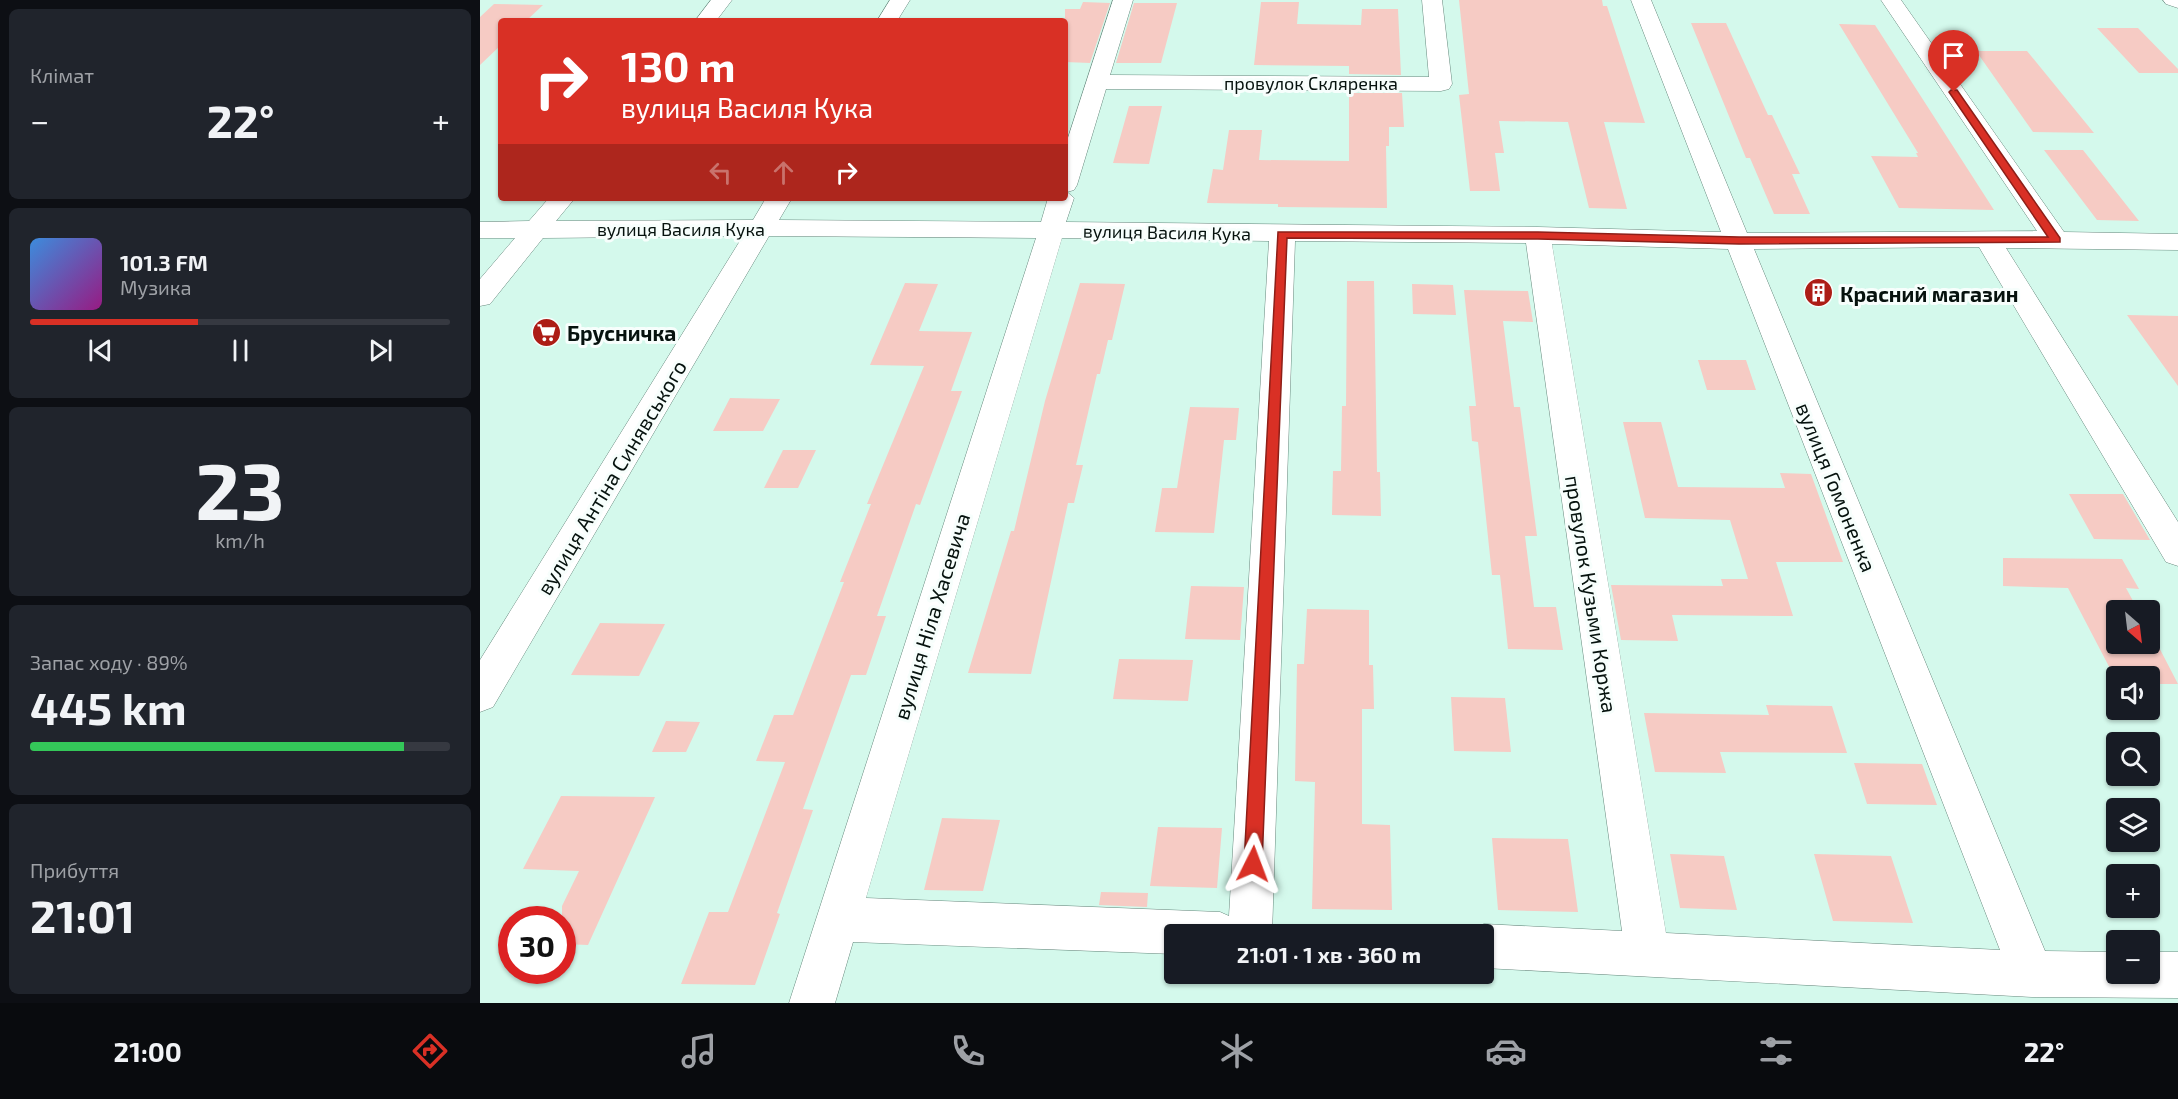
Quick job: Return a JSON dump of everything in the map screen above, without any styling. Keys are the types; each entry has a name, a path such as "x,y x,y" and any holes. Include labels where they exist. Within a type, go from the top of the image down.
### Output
{"street":[{"path":"707,18 722,0"},
{"path":"889,18 900,0"},
{"path":"1068,175 1123,0"},
{"name":"провулок Скляренка","path":"1097,82 1441,84 1432,0"},
{"name":"вулиця Гомоненка","path":"1641,0 2032,974"},
{"path":"1890,0 2056,240"},
{"path":"2173,0 2178,2"},
{"path":"480,297 560,201"},
{"name":"вулиця Антіна Синявського","path":"480,694 778,201"},
{"name":"вулиця Василя Кука","path":"480,230 761,228 1056,214 1282,234 1538,235 1739,241 1987,239 2178,242"},
{"name":"вулиця Ніла Хасевича","path":"812,1003 1056,214"},
{"path":"1250,924 1282,234"},
{"name":"провулок Кузьми Коржа","path":"1538,235 1647,953"},
{"path":"1987,239 2178,552"},
{"path":"836,920 1164,932"},
{"path":"1494,946 2032,974 2178,975"}],"building":[{"path":"1459,0 1602,0 1603,6 1607,6 1645,123 1604,122 1627,209 1589,208 1568,122 1499,121 1504,153 1495,153 1500,191 1470,191 1459,95 1469,94"},
{"path":"1083,2 1110,3 1090,63 1068,62 1068,18 1065,18 1065,9 1080,9"},
{"path":"1261,2 1299,2 1297,24 1361,25 1362,9 1398,9 1401,75 1349,74 1349,66 1254,65"},
{"path":"1134,3 1177,3 1161,63 1116,63"},
{"path":"494,4 543,5 529,18 498,18 498,48 480,65 480,17"},
{"path":"1691,23 1726,23 1768,115 1772,115 1800,174 1792,174 1810,214 1774,214 1750,158 1746,158"},
{"path":"1839,24 1875,25 1994,210 1899,208 1871,156 1918,157 1916,153 1918,153"},
{"path":"2097,28 2138,28 2178,69 2178,73 2139,73"},
{"path":"1976,51 2027,51 2094,133 2033,132"},
{"path":"1349,93 1402,93 1404,127 1389,127 1389,146 1386,146 1387,208 1278,207 1278,204 1207,203 1213,169 1223,170 1229,130 1262,130 1259,160 1349,161"},
{"path":"1129,106 1162,106 1149,164 1113,163"},
{"path":"2044,150 2083,150 2139,221 2097,220"},
{"path":"1347,281 1374,281 1377,472 1380,472 1381,516 1332,515 1333,471 1341,471 1342,406 1346,406"},
{"path":"905,283 938,284 919,331 972,332 951,391 962,391 920,505 916,504 877,616 886,616 866,675 851,675 803,809 813,810 755,985 681,984 709,912 728,912 785,762 756,761 774,715 793,715 844,582 840,582 871,504 867,504 924,366 870,365"},
{"path":"1080,283 1125,284 1112,340 1108,340 1100,374 1097,374 1076,465 1083,465 1074,503 1068,503 1031,674 968,673 1011,531 1014,531 1045,401"},
{"path":"1412,284 1453,285 1456,315 1413,314"},
{"path":"1464,290 1528,291 1533,322 1503,321 1514,407 1520,407 1537,536 1525,536 1534,607 1556,607 1563,650 1508,649 1500,575 1492,575 1478,442 1472,441 1469,406 1476,406"},
{"path":"2127,315 2178,316 2178,386"},
{"path":"1698,360 1746,360 1756,390 1707,390"},
{"path":"730,398 780,399 763,431 713,431"},
{"path":"1190,407 1239,408 1236,440 1224,440 1214,533 1155,532 1162,488 1177,488"},
{"path":"1623,422 1661,422 1678,487 1785,488 1780,473 1811,474 1843,562 1776,562 1793,616 1672,615 1678,641 1621,640 1611,585 1723,586 1721,579 1748,579 1730,520 1645,518"},
{"path":"783,450 816,450 798,488 764,488"},
{"path":"2069,494 2123,494 2150,540 2094,539"},
{"path":"2003,558 2122,559 2139,589 2126,588 2133,600 2106,600 2106,654 2160,654 2160,649 2178,684 2160,684 2160,666 2109,666 2068,588 2003,586"},
{"path":"1191,586 1244,587 1240,640 1185,639"},
{"path":"1307,609 1369,610 1369,665 1373,665 1374,709 1362,709 1362,824 1390,825 1392,910 1312,909 1315,782 1295,781 1297,664 1304,664"},
{"path":"600,623 665,624 639,676 571,675"},
{"path":"1119,659 1193,660 1188,701 1113,699"},
{"path":"1451,697 1505,698 1511,752 1454,751"},
{"path":"1766,705 1832,706 1847,753 1720,752 1726,773 1655,772 1644,713 1769,715"},
{"path":"666,721 700,722 686,752 652,752"},
{"path":"1854,763 1922,764 1937,805 1867,804"},
{"path":"561,796 655,797 588,945 576,945 576,906 562,906 579,871 523,869"},
{"path":"942,818 1000,820 983,891 924,890"},
{"path":"1158,827 1222,828 1217,888 1150,886"},
{"path":"1492,838 1568,839 1578,912 1498,910"},
{"path":"1670,854 1724,856 1737,910 1680,908"},
{"path":"1814,854 1891,856 1913,923 1833,921"},
{"path":"1101,892 1148,893 1147,907 1099,905"}],"place":[{"name":"Красний магазин","path":"1819,293"},
{"name":"Брусничка","path":"546,332"}],"route":[{"path":"1253,864 1282,234 1538,235 1739,241 2056,240 1954,92"}]}
